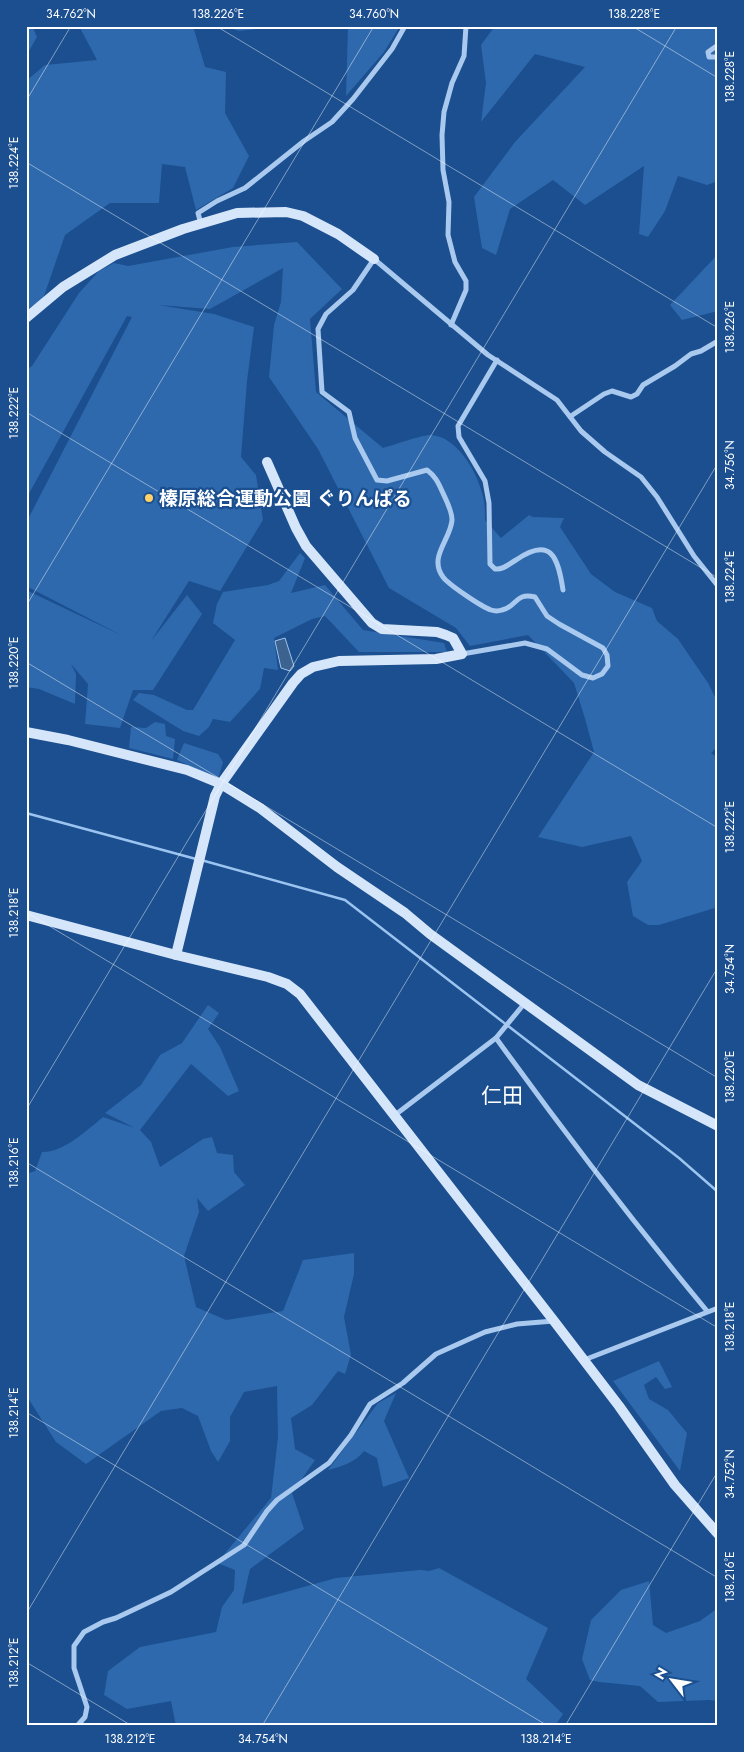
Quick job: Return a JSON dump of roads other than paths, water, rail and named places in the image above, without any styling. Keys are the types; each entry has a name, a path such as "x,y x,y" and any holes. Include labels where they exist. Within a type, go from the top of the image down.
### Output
{"street":[{"path":"201,224 198,213 217,201 245,188 340,115 392,49 405,26"},
{"path":"451,325 466,290 466,281 455,262 448,235 449,202 443,170 442,135 444,112 452,82 464,56 466,26"},
{"path":"718,45 708,52 709,58 718,57"},
{"path":"26,318 62,288 115,255 201,224 237,213 286,212 311,220 338,234 374,259 488,355 557,400 581,431 605,452 642,477 657,497 694,556 718,586"},
{"path":"176,955 215,796 220,784 301,674 313,667 339,662 436,659 525,643 547,649 582,675 593,678 602,674 608,666 608,655 603,648 547,616 535,597 526,595 518,598 503,610 491,610 443,577 440,569 439,553 452,519 450,509 435,476 427,470 387,481 377,480 355,438 349,412 322,392 318,329 326,314 352,290 374,259"},
{"path":"571,416 604,394 612,392 631,397 637,394 644,385 691,354 701,351 718,341"},
{"path":"497,360 457,429 459,437 485,481 489,503 490,564 495,569 501,570 527,552 538,549 546,550 553,555 560,570 563,590"},
{"path":"267,462 306,546 372,623 382,629 437,632 446,635 453,638 462,654"},
{"path":"26,732 68,740 187,770 220,784 260,808 337,867 405,913 524,1004 638,1085 718,1126"},
{"path":"26,915 176,955 268,977 287,984 300,994 584,1360 675,1485 718,1534"},
{"path":"395,1115 496,1038 524,1004"},
{"path":"496,1038 654,1248 707,1311"},
{"path":"584,1360 718,1308"},
{"path":"77,1726 85,1717 87,1706 74,1668 74,1646 84,1632 171,1592 244,1545 277,1500 329,1462 352,1435 370,1404 403,1383 436,1354 485,1332 517,1324 554,1321"}],"waterway":[{"path":"26,813 196,859"},
{"path":"201,860 345,900 679,1158 718,1192"}],"place":[{"name":"榛原総合運動公園 ぐりんぱる","path":"149,498"}],"district":[{"name":"仁田","path":"502,1096"}]}
